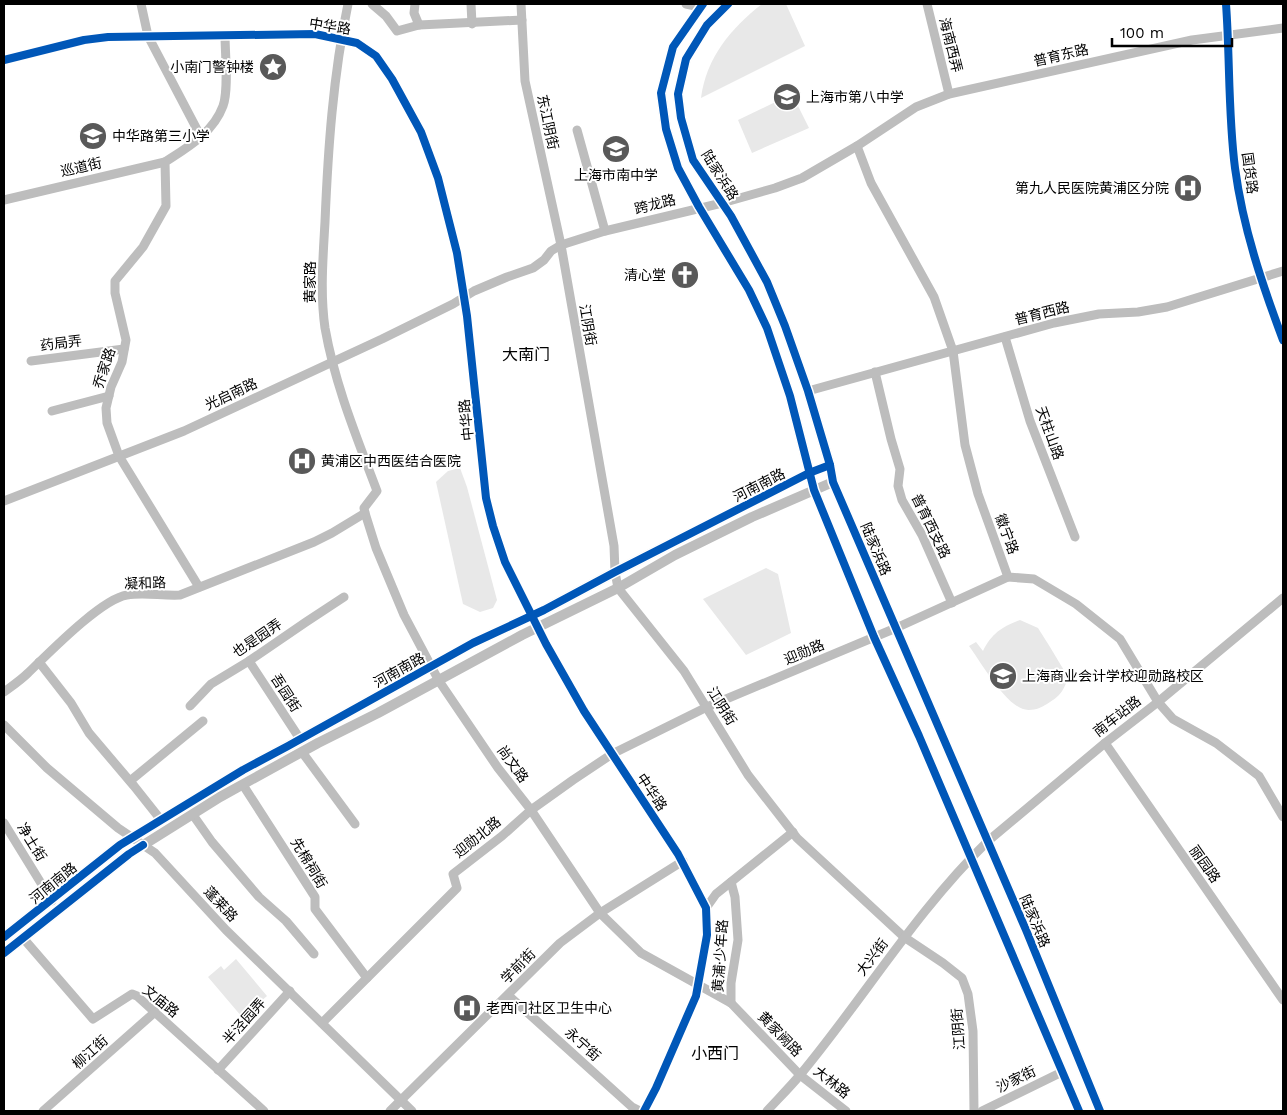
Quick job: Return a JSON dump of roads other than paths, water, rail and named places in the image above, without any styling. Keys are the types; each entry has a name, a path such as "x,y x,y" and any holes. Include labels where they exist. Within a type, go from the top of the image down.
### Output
{"main road":[{"name":"陆家浜路","path":"728,4 707,26 686,59 678,94 681,118 693,160 722,203 767,282 808,391 830,465 833,482 988,841 1100,1111"},
{"path":"702,6 673,47 661,92 666,129 678,168 749,290 767,328 790,396 814,490 874,637 1079,1111"},
{"name":"河南南路","path":"4,938 93,866 132,838 243,770 473,643 532,616 615,572 830,465"},
{"name":"河南南路","path":"4,953 129,854 302,752 439,681 537,627 618,588 675,555 752,517 833,482"}],"street":[{"path":"141,4 148,36 201,137"},
{"name":"黄家路","path":"348,4 341,39 330,135 322,294 325,327 332,362 376,491 364,508 365,513"},
{"path":"372,4 386,16 397,32 419,25 472,24 522,20"},
{"path":"415,4 414,13 419,25"},
{"path":"471,4 472,24"},
{"path":"521,4 530,4"},
{"name":"东江阴街","path":"521,4 525,81 561,245"},
{"path":"686,4 702,6"},
{"name":"海南西弄","path":"927,4 949,94"},
{"name":"国货路","path":"1226,4 1235,167 1244,223 1260,279 1283,340"},
{"name":"普育东路","path":"857,146 916,107 949,94 1192,40 1283,28"},
{"name":"中华路","path":"4,60 84,40 108,37 315,34 356,43 376,56 392,79 421,132 438,178 457,253 464,298 486,498 505,562 537,627 584,710 683,861 706,908 707,935 696,996 644,1111"},
{"path":"166,162 201,137 211,127 223,105 225,88 225,35"},
{"path":"577,130 605,231"},
{"name":"跨龙路","path":"464,298 474,291 533,268 544,260 551,251 561,245 605,231 722,203 775,188 802,178 857,146"},
{"name":"徽宁路","path":"857,146 871,183 934,297 952,351 965,445 978,494 1008,577"},
{"name":"巡道街","path":"4,200 166,162"},
{"name":"乔家路","path":"166,162 164,181 166,206 143,247 115,281 115,293 126,340 122,362 106,408 107,423 119,456 199,587"},
{"name":"江阴街","path":"561,245 614,546 618,588 671,654 707,707 748,775 793,832 904,937 962,978 968,994 973,1031 974,1111"},
{"name":"普育西路","path":"808,391 1054,323 1100,314 1138,312 1167,307 1260,279 1283,270"},
{"name":"光启南路","path":"4,501 184,431 464,298"},
{"name":"天柱山路","path":"1005,337 1030,421 1075,536"},
{"name":"药局弄","path":"31,361 124,349"},
{"name":"普育西支路","path":"875,372 900,469 898,486 902,500 922,535 952,603"},
{"path":"52,411 109,396"},
{"name":"凝和路","path":"4,692 27,675 89,617 113,599 140,593 163,596 180,595 314,542 332,534 365,513"},
{"name":"尚文路","path":"365,513 376,548 404,616 439,681 498,768 531,810 600,913 641,953 699,984"},
{"path":"1008,577 1034,579 1076,604 1120,639 1158,702 1173,719 1216,743 1259,776 1281,807 1283,817"},
{"name":"迎勋路","path":"612,754 707,707 896,628 1008,577"},
{"name":"也是园弄","path":"190,706 211,684 249,661 344,597"},
{"name":"南车站路","path":"970,859 988,841 1105,743 1158,702 1283,598"},
{"name":"吾园街","path":"249,661 300,739"},
{"path":"39,662 71,704 89,733 160,820"},
{"path":"130,781 203,721"},
{"name":"蓬莱路","path":"4,725 47,768 118,828 155,854 226,930 412,1111"},
{"name":"丽园路","path":"1105,743 1283,1000"},
{"path":"302,752 355,824"},
{"name":"迎勋北路","path":"322,1023 457,888 453,874 502,836 531,810 612,754"},
{"name":"先棉祠街","path":"244,785 315,897 315,909 367,978"},
{"path":"193,815 212,842 259,897 286,922 314,954"},
{"name":"净土街","path":"4,823 52,901"},
{"path":"706,908 716,894 793,832"},
{"name":"大兴街","path":"800,1075 904,937 970,859"},
{"name":"学前街","path":"390,1111 560,943 600,913 683,861"},
{"name":"黄浦·少年路","path":"731,882 735,897 738,940 731,983 731,1003"},
{"name":"文庙路","path":"23,938 93,1019 132,994 137,996 264,1111"},
{"name":"黄家阙路","path":"699,984 731,1003 800,1075 767,1111"},
{"name":"半泾园弄","path":"218,1070 290,991"},
{"name":"永宁街","path":"508,995 632,1107 640,1111"},
{"name":"柳江街","path":"43,1111 155,1012"},
{"name":"沙家街","path":"982,1111 1062,1072"},
{"name":"大林路","path":"800,1075 846,1111"}],"place":[{"name":"小南门警钟楼","path":"273,67"},
{"name":"上海市第八中学","path":"787,97"},
{"name":"中华路第三小学","path":"93,136"},
{"name":"上海市南中学","path":"616,149"},
{"name":"第九人民医院黄浦区分院","path":"1188,188"},
{"name":"清心堂","path":"685,275"},
{"name":"黄浦区中西医结合医院","path":"302,461"},
{"name":"上海商业会计学校迎勋路校区","path":"1003,676"},
{"name":"老西门社区卫生中心","path":"467,1008"}],"district":[{"name":"大南门","path":"526,354"},
{"name":"小西门","path":"715,1053"}]}
